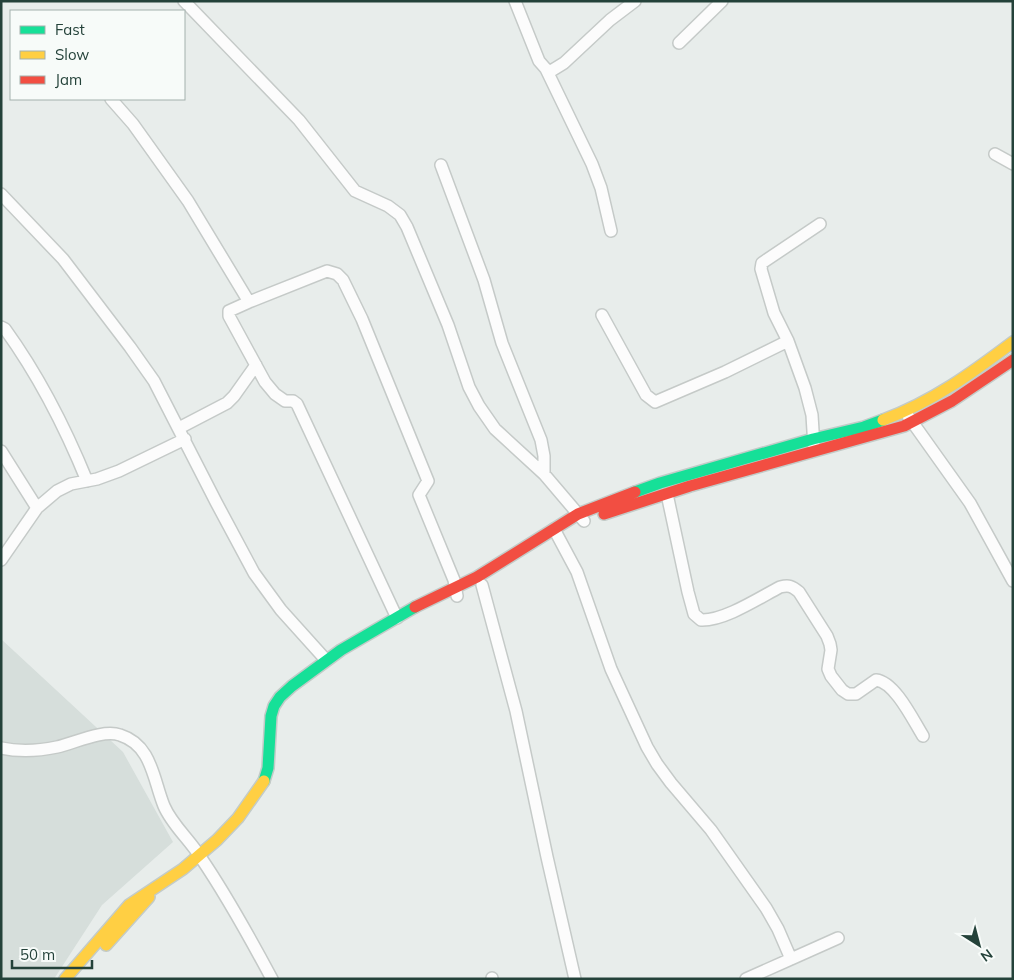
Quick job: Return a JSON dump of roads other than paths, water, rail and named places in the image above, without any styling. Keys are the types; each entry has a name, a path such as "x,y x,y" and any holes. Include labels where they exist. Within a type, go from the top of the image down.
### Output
{"street":[{"path":"184,1 299,120 355,191 388,206 400,215 407,227 444,316 469,387 479,406 495,429 544,474 581,518"},
{"path":"515,1 539,61 546,69 592,164 601,188 611,231"},
{"path":"546,69 551,71 564,63 610,20 635,1"},
{"path":"679,42 722,1"},
{"path":"112,100 133,124 188,201 249,302"},
{"path":"995,154 1013,164"},
{"path":"442,165 484,280 502,343 541,440 544,456 544,474"},
{"path":"1,194 63,259 154,381 254,573 281,610 326,660"},
{"path":"814,452 812,415 808,399 788,342 774,313 762,273 762,263 820,224"},
{"path":"400,617 296,404 293,401 285,401 275,394 265,382 229,316 230,311 327,270 337,274 343,280 362,319 428,481 419,496 454,580 456,592"},
{"path":"602,315 646,395 654,402 725,372 788,342"},
{"path":"1,327 5,329 23,354 46,395 69,437 87,481"},
{"path":"456,592 581,518 600,504 660,484 813,439 864,427 906,412 964,379 1013,342"},
{"path":"581,518 889,431 912,422 972,390 1013,360"},
{"path":"179,428 227,403 256,365"},
{"path":"973,372 982,382"},
{"path":"906,412 970,503 1013,581"},
{"path":"1,560 37,508 57,491 71,484 119,471 185,439"},
{"path":"1,452 37,508"},
{"path":"667,494 694,614 701,620 711,621 780,587 787,585 793,587 799,592 826,636 831,650 828,669 837,685 848,694 856,694 876,680 882,681 895,692 923,736"},
{"path":"77,979 129,904 201,857 234,824 255,796 266,778 268,730 271,710 280,697 326,660 400,617 411,608 482,585 556,532"},
{"path":"556,532 577,572 611,669 647,746 671,783 710,830 766,908 778,928 791,959"},
{"path":"482,585 516,711 575,979"},
{"path":"1,748 33,751 57,747 105,734 119,734 136,743 145,753 169,816 201,857 272,979"},
{"path":"746,979 838,938"},
{"path":"65,979 105,939"}]}
